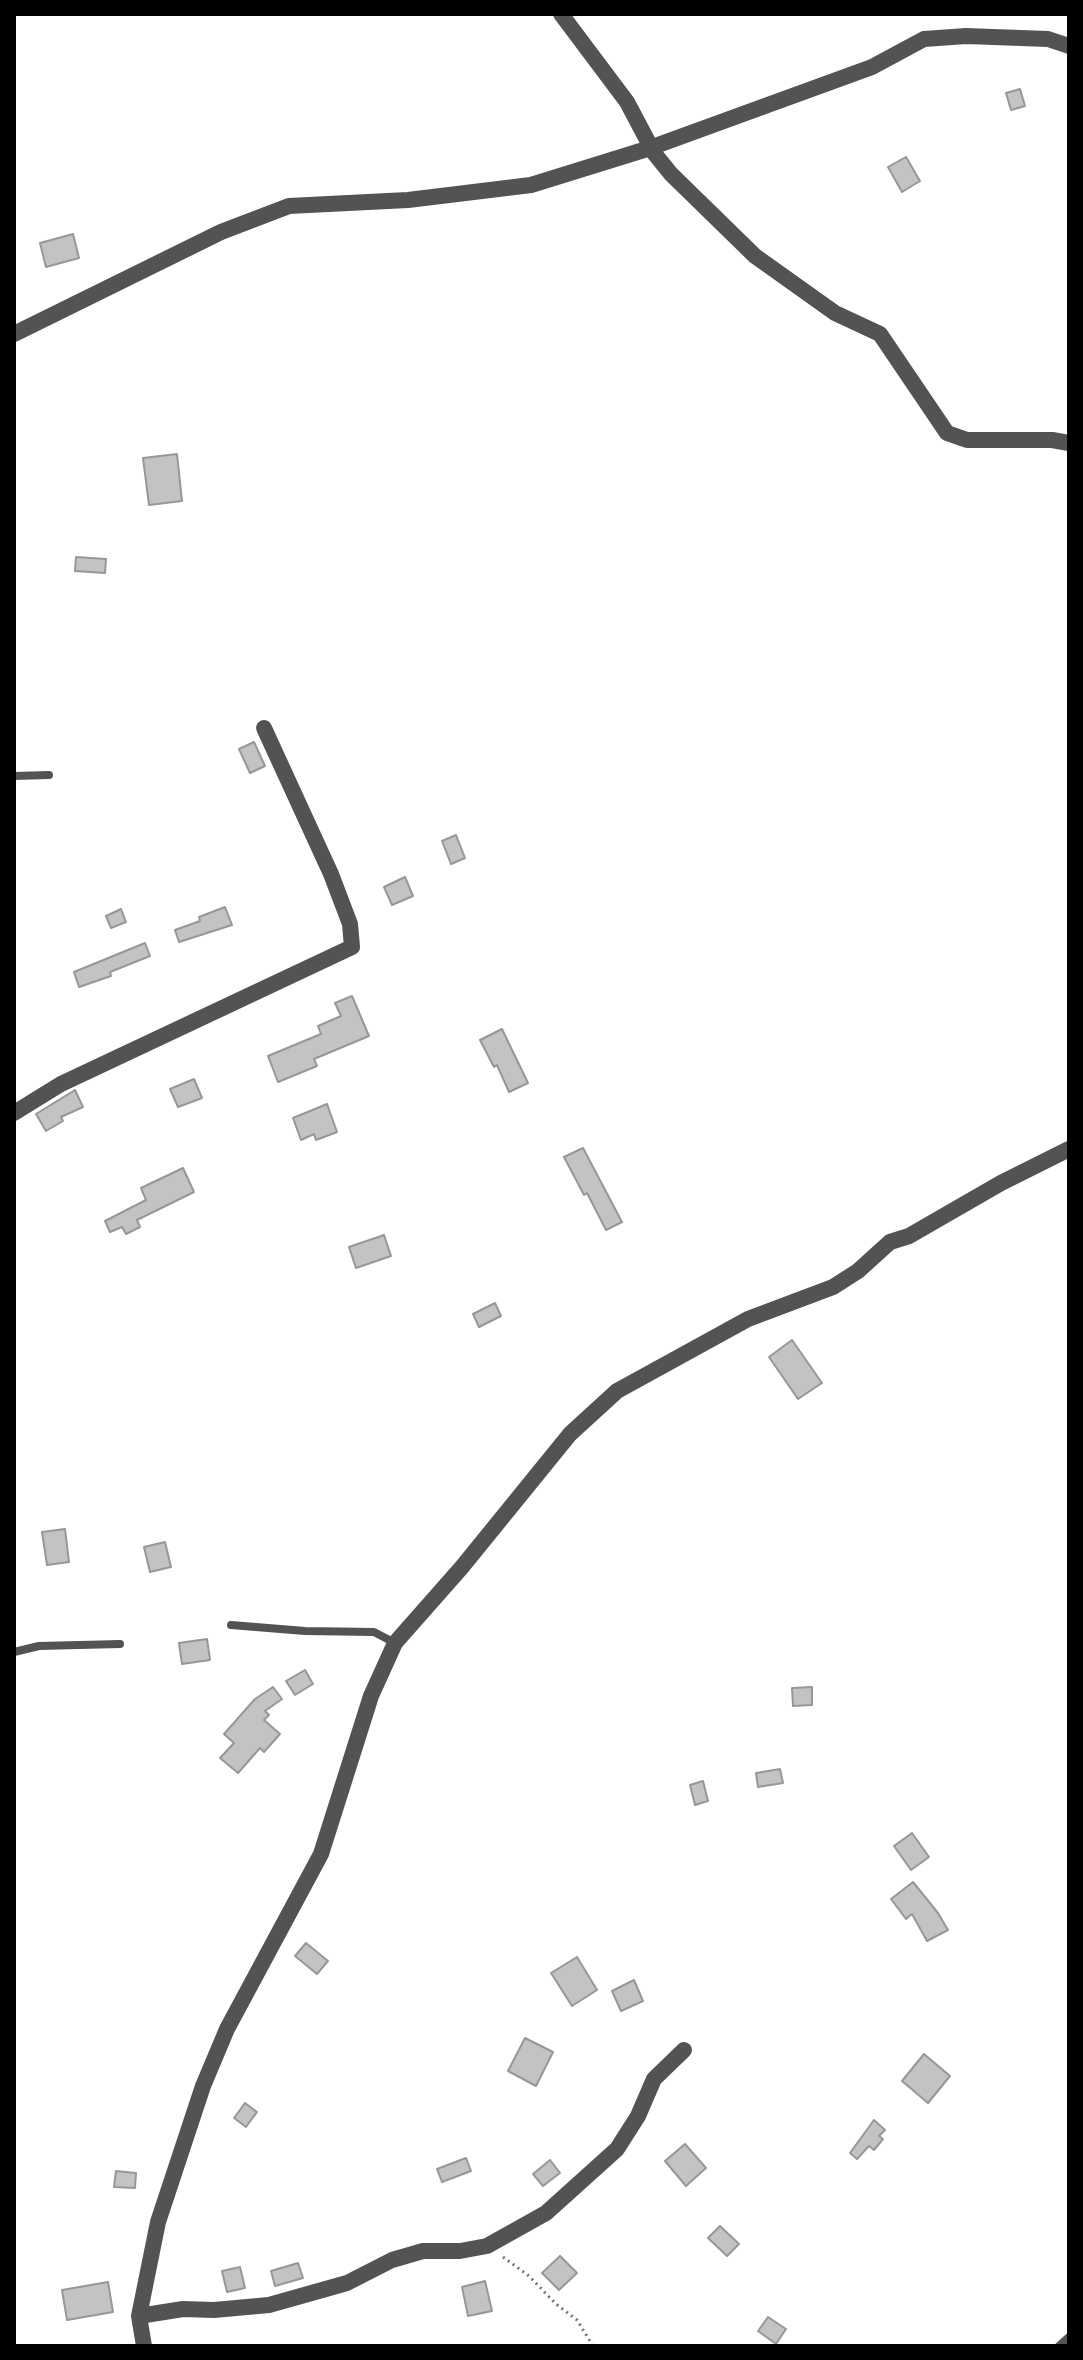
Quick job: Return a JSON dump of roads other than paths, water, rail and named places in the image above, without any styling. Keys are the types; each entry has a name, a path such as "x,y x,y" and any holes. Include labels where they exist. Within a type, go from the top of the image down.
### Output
{"street":[{"path":"561,14 627,102 671,174 755,256 835,313 880,334 947,433 967,440 1052,440 1069,443"},
{"path":"14,334 221,232 289,206 408,200 531,185 652,147 872,67 924,39 966,36 1048,39 1069,46"},
{"path":"14,1113 61,1084 352,947 350,924 331,874 264,728"},
{"path":"144,2346 139,2316 158,2222 203,2086 227,2029 321,1854 371,1696 395,1643 462,1567 570,1434 617,1391 748,1319 833,1287 858,1271 890,1242 909,1236 1001,1183 1069,1149"},
{"path":"139,2316 183,2309 214,2310 269,2305 347,2283 392,2260 423,2251 460,2251 487,2246 546,2213 617,2149 638,2116 654,2079 684,2050"}],"lane":[{"path":"14,776 49,775"},
{"path":"231,1625 374,1632 395,1643"},
{"path":"14,1652 39,1646 120,1644"},
{"path":"1059,2346 1069,2337"}]}
